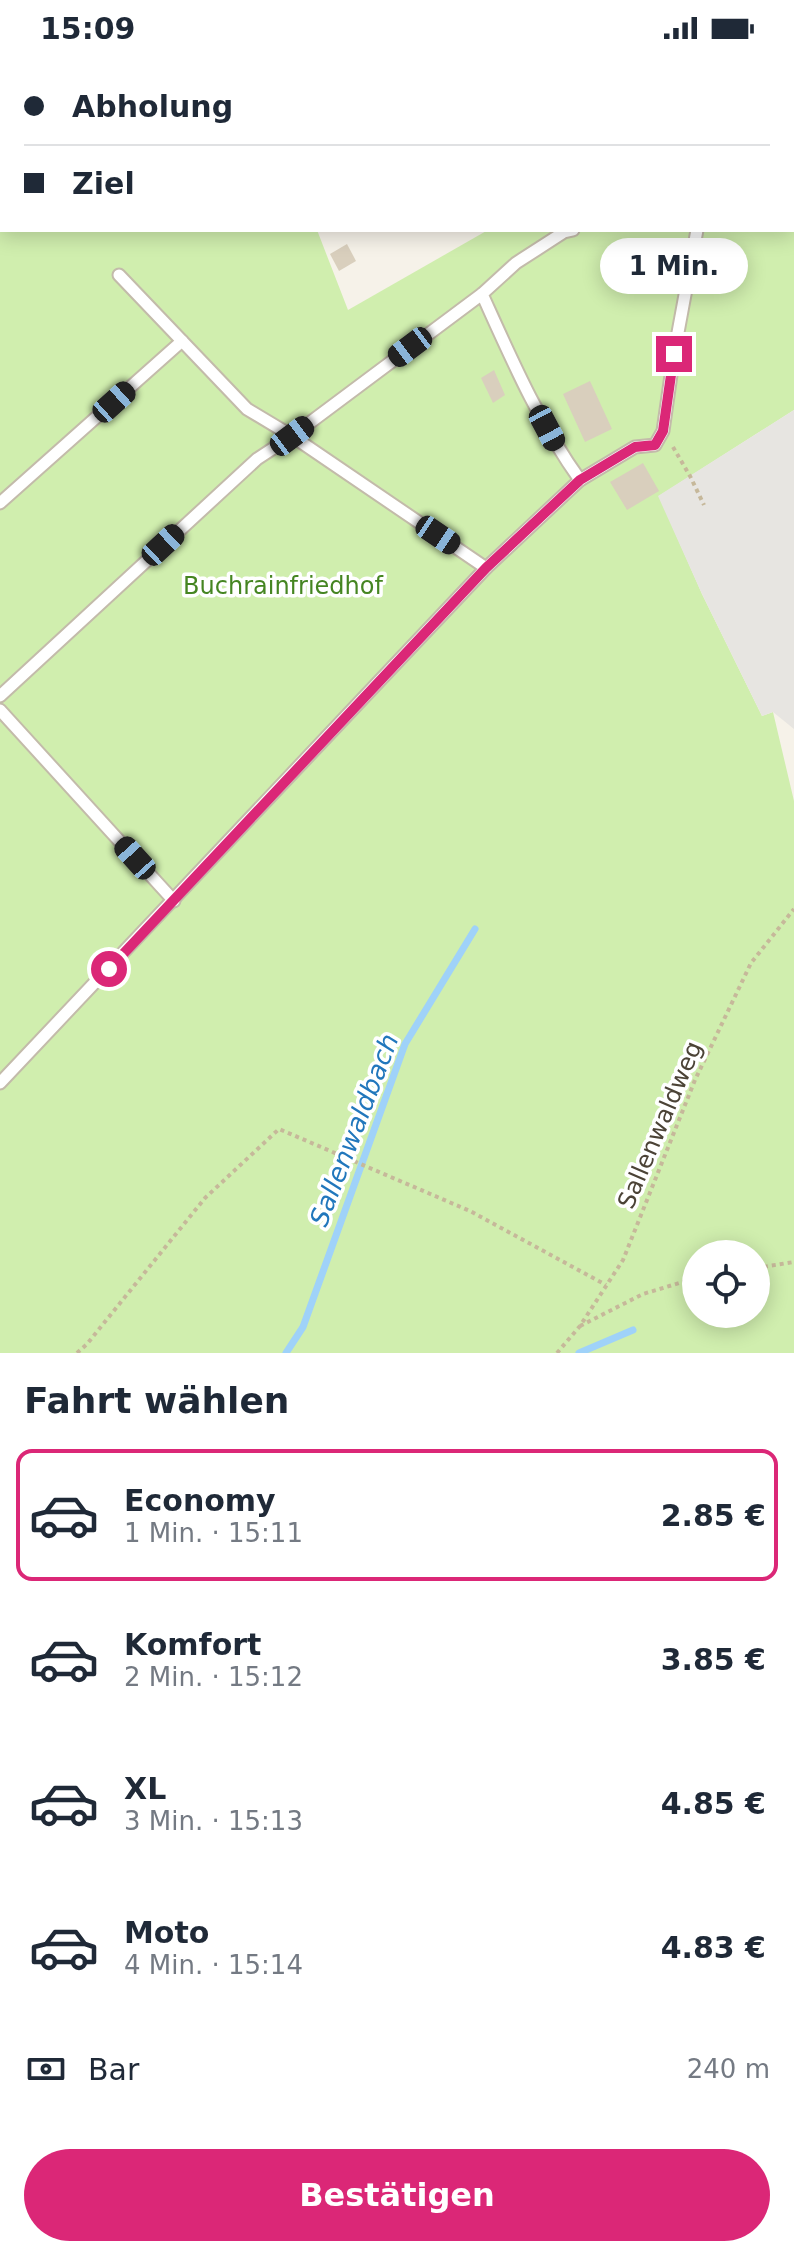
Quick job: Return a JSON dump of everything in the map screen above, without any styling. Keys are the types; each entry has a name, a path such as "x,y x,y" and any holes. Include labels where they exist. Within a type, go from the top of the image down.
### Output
{"lane":[{"path":"0,696 257,459 482,294 516,263 564,232"},
{"path":"0,1083 486,568 580,480 635,447 655,445 663,431 684,292 697,232"},
{"path":"119,275 247,409 292,436 486,568"},
{"path":"482,294 520,378 561,454 580,480"},
{"path":"0,503 182,341"},
{"path":"0,710 174,901"}],"path":[{"path":"663,431 704,505"},
{"name":"Sallenwaldweg","path":"557,1353 580,1326 623,1260 695,1080 751,963 794,909"},
{"path":"77,1353 205,1198 279,1129 470,1211 606,1285"},
{"path":"770,1266 794,1262"},
{"path":"580,1326 643,1294 682,1282"}],"green space":[{"name":"Buchrainfriedhof","path":"0,232 318,232 348,310 484,232 794,232 794,410 659,496 702,594 762,716 773,712 794,801 794,1353 0,1353"}],"shaded area":[{"path":"794,410 794,729 773,712 762,716 658,496"}],"building":[{"path":"347,244 356,261 339,271 330,254"},
{"path":"494,370 505,395 493,403 481,378"},
{"path":"590,381 612,429 585,442 563,394"},
{"path":"643,463 659,491 627,510 610,482"}],"waterway":[{"name":"Sallenwaldbach","path":"286,1353 303,1327 405,1044 475,929"},
{"path":"579,1353 633,1330"}],"route":[{"path":"109,969 486,568 580,480 635,447 655,445 663,431 674,354"}]}
